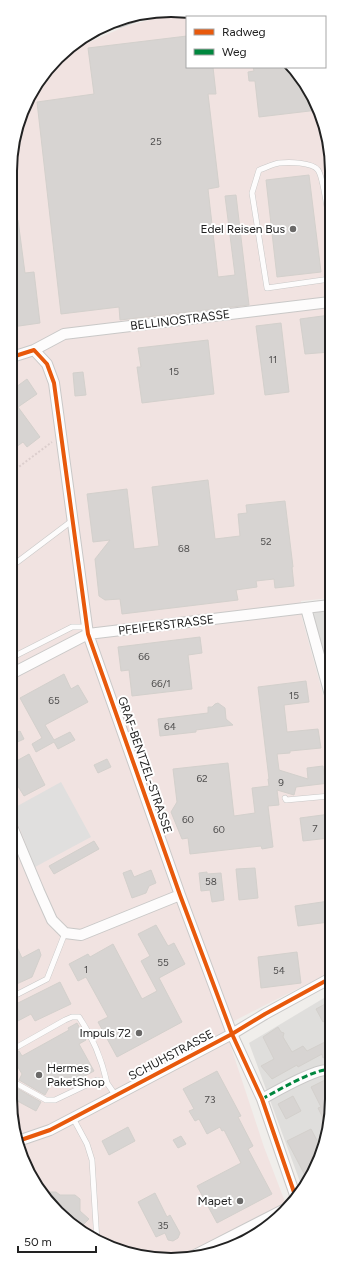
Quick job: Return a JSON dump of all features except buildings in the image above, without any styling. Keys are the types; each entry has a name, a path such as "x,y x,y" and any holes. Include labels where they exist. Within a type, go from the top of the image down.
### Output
{"street":[{"name":"BELLINOSTRASSE","path":"34,350 64,334 325,303"},
{"path":"17,355 34,350"},
{"name":"GRAF-BENTZEL-STRASSE","path":"34,350 46,364 54,383 88,631 180,895 232,1034 262,1098 294,1192"},
{"name":"PFEIFERSTRASSE","path":"17,671 88,631 325,606"},
{"path":"306,608 325,677"},
{"path":"17,838 52,920 65,932 81,934 180,895"},
{"name":"SCHUHSTRASSE","path":"22,1140 50,1130 116,1096 232,1034 325,981"},
{"path":"262,1098 325,1070"},
{"path":"207,1249 272,1215"}],"lane":[{"path":"325,200 318,170 304,163 279,163 259,170 252,193 267,288 325,280"},
{"path":"17,562 72,520"},
{"path":"17,655 72,627 88,631"},
{"path":"285,798 286,800 325,796"},
{"path":"17,994 47,979 65,932"},
{"path":"17,1046 65,1020 72,1017 79,1017 85,1026 102,1063 107,1083 116,1096"},
{"path":"17,1084 46,1100 55,1100 97,1080 107,1083"},
{"path":"73,1118 87,1144 92,1160 96,1233"}],"path":[{"path":"17,468 61,435"}],"shaded area":[{"path":"159,17 186,18 186,68 286,68 299,85 317,121 325,161 325,599 301,601 302,618 325,702 325,975 224,1026 264,1147 285,1203 273,1215 257,1227 239,1237 211,1248 181,1253 151,1252 121,1245 85,1227 69,1215 55,1201 43,1185 33,1167 22,1139 17,1109 17,161 25,121 43,85 55,69 69,55 81,46 124,27"},
{"path":"325,606 325,667 309,608"},
{"path":"61,782 91,837 35,867 17,822 17,806"},
{"path":"325,997 324,1119 317,1149 300,1183 249,1043"}],"marked path":[{"path":"262,1099 306,1076 325,1070"}],"cycle path":[{"path":"17,355 34,350 47,364 54,383 88,634 180,895 232,1034 262,1099 294,1192"},
{"path":"22,1140 50,1130 232,1034 325,981"}],"place":[{"name":"Edel Reisen Bus","path":"293,229"},
{"name":"Impuls 72","path":"139,1033"},
{"name":"Hermes PaketShop","path":"39,1075"},
{"name":"Mapet","path":"240,1201"}]}
